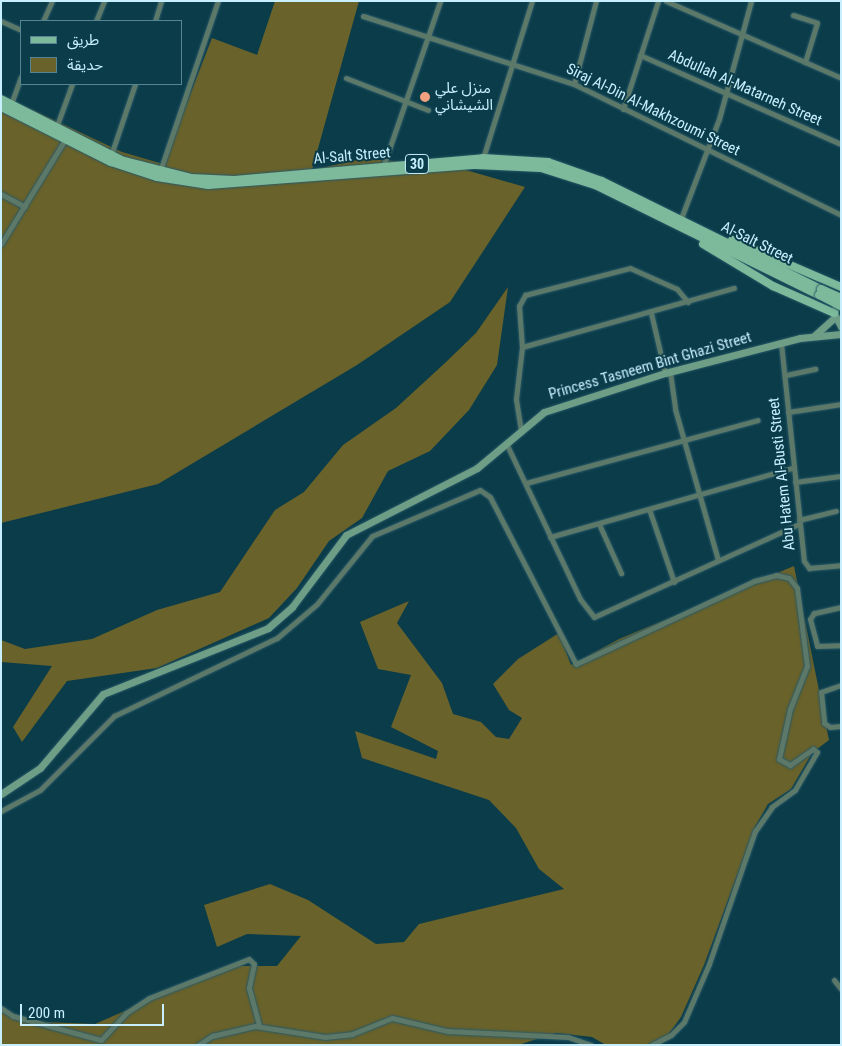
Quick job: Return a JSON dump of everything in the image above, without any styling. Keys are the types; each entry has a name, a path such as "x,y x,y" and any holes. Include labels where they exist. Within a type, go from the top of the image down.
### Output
{"main road":[{"name":"Al-Salt Street","path":"1,99 111,155 160,172 234,180 483,158 537,160 577,171 702,231 820,292 841,306"},
{"name":"Al-Salt Street","path":"1,107 64,141 141,172 213,186 476,165 541,168 595,185 692,235 820,292 841,298"},
{"path":"702,231 841,287"},
{"path":"692,235 748,272 834,315 841,327"},
{"path":"812,337 834,315 841,294"},
{"name":"Princess Tasneem Bint Ghazi Street","path":"1,794 40,768 103,694 268,628 292,608 346,536 470,472 521,431 565,402 668,372 781,343 841,334"}],"street":[{"path":"44,20 52,1"},
{"path":"96,20 104,1"},
{"path":"155,20 161,1"},
{"path":"160,172 218,1"},
{"path":"383,168 408,102 440,1"},
{"path":"483,158 510,62 532,1"},
{"path":"574,84 596,1"},
{"path":"622,109 658,1"},
{"path":"666,1 841,78"},
{"path":"680,221 709,150 751,1"},
{"path":"793,15 817,23 805,62"},
{"name":"Siraj Al-Din Al-Makhzoumi Street","path":"363,16 574,84 841,215"},
{"path":"1,22 20,30"},
{"name":"Abdullah Al-Matarneh Street","path":"640,54 841,144"},
{"path":"346,78 428,110"},
{"path":"10,104 20,79"},
{"path":"56,128 72,85"},
{"path":"111,155 135,85"},
{"path":"1,244 64,141"},
{"path":"1,194 25,207"},
{"path":"521,431 516,399 522,347 519,306 522,297 531,292 630,268 677,289 688,302"},
{"path":"522,347 651,313 734,288"},
{"path":"651,313 668,372 698,496 718,560"},
{"name":"Abu Hatem Al-Busti Street","path":"781,343 786,376 799,522 806,566 841,565"},
{"path":"786,376 815,369"},
{"path":"788,412 841,404"},
{"path":"526,483 683,438 758,420"},
{"path":"506,443 580,599 594,616 674,582 799,522 836,511"},
{"path":"550,537 793,468"},
{"path":"795,482 841,476"},
{"path":"1,811 40,790 114,716 277,638 316,604 372,536 480,490 490,497 576,664 754,581 776,575 789,578 797,588 807,666 792,701 779,759 790,766 813,749 817,752 795,790 772,807 755,831 709,964 684,1022 671,1036 651,1045"},
{"path":"648,509 674,582"},
{"path":"598,524 621,573"},
{"path":"841,607 813,613 810,623 817,646 841,645"},
{"path":"838,727 824,723 822,692 841,685"},
{"path":"1,1008 22,1018 101,1040 121,1017 149,998 249,959 254,964 249,988 259,1026"},
{"path":"834,980 841,989"},
{"path":"198,1045 218,1034 259,1026 335,1037 392,1018 447,1031 568,1037 591,1045"}],"green space":[{"path":"275,1 359,1 312,170 362,159 445,164 525,187 450,302 357,365 158,484 1,523 1,95 122,152 163,164 212,38 257,55"},
{"path":"508,287 497,365 469,410 430,451 388,471 362,518 329,541 297,588 269,618 157,668 67,681 22,742 13,727 52,666 1,662 1,640 25,649 92,639 157,610 220,592 275,510 304,492 343,445 396,408 445,363 476,333"},
{"path":"794,566 829,740 812,753 791,789 768,804 755,827 704,965 681,1017 668,1035 647,1045 606,1045 592,1037 556,1033 518,1045 1,1045 1,1011 45,1022 95,1024 227,966 277,966 301,936 247,934 217,947 204,905 270,884 308,900 376,944 404,942 419,924 564,889 539,869 516,828 489,800 362,758 355,731 436,759 438,751 391,727 411,675 378,669 360,622 409,601 397,623 442,683 453,714 481,722 496,737 509,739 522,718 509,710 493,684 518,659 559,633 571,665 619,639"}],"place":[{"name":"منزل علي الشيشاني","path":"425,97"}]}
